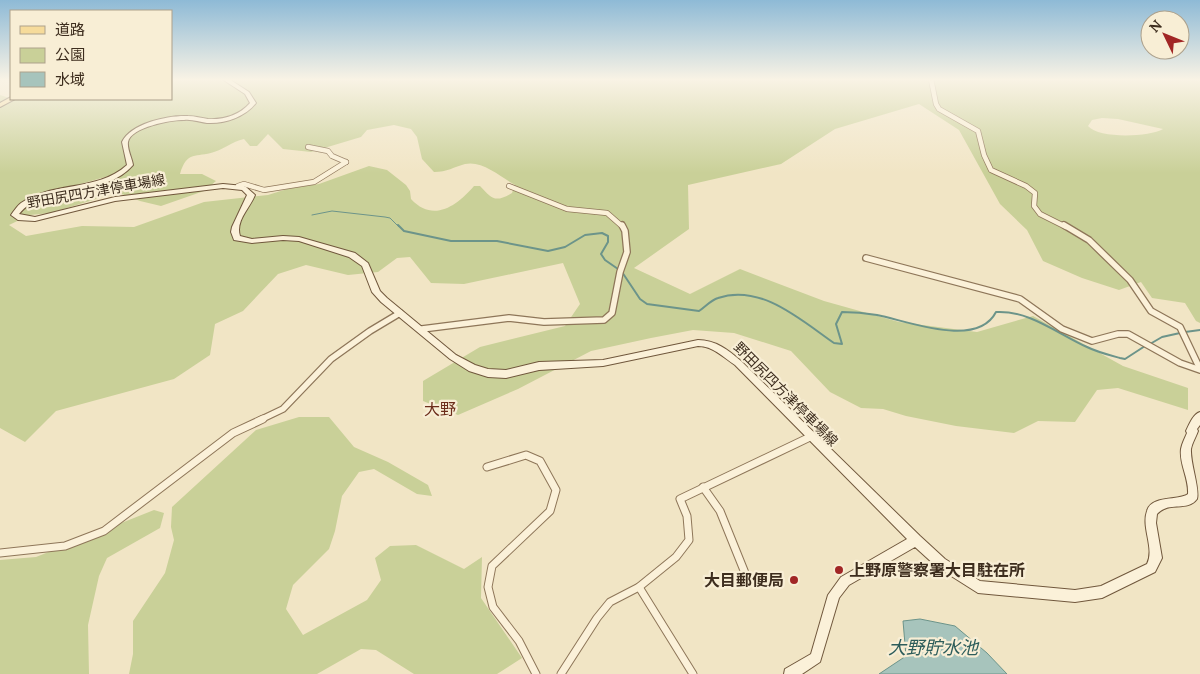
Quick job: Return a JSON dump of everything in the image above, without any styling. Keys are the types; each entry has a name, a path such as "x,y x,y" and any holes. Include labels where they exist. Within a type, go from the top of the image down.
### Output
{"main road":[{"name":"野田尻四方津停車場線","path":"245,110 218,121 181,118 139,128 127,137 125,143 130,165 126,171 104,180 31,200 17,209 15,215 21,218 35,219 115,199 223,186 238,186 248,191 251,195 250,201 235,225 234,233 237,238 252,241 283,238 299,239 352,256 365,265 376,292 400,313 453,357 472,368 488,373 506,374 539,366 603,362 689,344 706,343 726,353 810,438 941,563 978,587 1075,596 1102,592 1151,568 1156,558 1151,523 1152,511 1162,504 1186,501 1193,496 1195,484 1189,468 1186,449 1192,431 1200,416"},
{"path":"790,674 816,658 834,596 844,581 916,540"}],"street":[{"path":"942,110 978,131 984,155 991,170 1026,186 1035,193 1034,206 1040,214 1089,240 1130,280 1152,312 1180,328 1200,370"},
{"path":"238,186 244,184 264,190 314,182 346,162 332,156 328,151 308,147"},
{"path":"422,330 509,318 544,322 598,321 604,320 612,313 620,272 628,249 622,224 607,213 567,209 509,186"},
{"path":"866,258 1020,299 1062,328 1092,341 1118,334 1128,334 1154,349 1200,370"},
{"path":"0,553 65,546 104,531 233,433 283,409 331,359 370,331 400,313"},
{"path":"561,674 597,618 610,602 639,587 676,557 689,540 687,516 680,499 810,438"},
{"path":"487,466 526,455 540,461 556,490 550,511 531,532 492,566 488,587 493,607 518,641 536,674"},
{"path":"703,488 720,511 745,573"},
{"path":"639,587 693,674"}],"green space":[{"path":"0,110 897,110 835,129 781,164 688,185 689,229 634,268 690,294 740,269 824,301 899,322 977,332 1033,316 1123,366 1188,388 1188,410 1118,388 1097,390 1075,422 1038,421 1014,433 956,426 906,416 883,409 861,408 830,392 791,351 734,333 693,330 591,351 518,389 458,415 423,401 423,381 480,347 565,326 580,304 563,263 464,284 431,283 410,257 397,258 378,272 348,275 306,265 278,274 243,311 215,324 210,355 174,379 56,411 25,442 0,428","holes":["394,125 411,129 417,137 422,159 434,172 465,164 478,164 515,185 512,193 498,199 491,197 480,186 474,186 452,205 436,211 428,210 419,206 411,199 410,191 406,185 387,170 369,166 319,184 287,189 268,195 204,202 134,227 82,226 26,236 9,225 30,215 51,213 96,199 98,196 75,195 77,185 112,175 117,180 119,193 161,206 204,191 216,181 202,174 180,174 186,161 193,156 208,154 244,139 250,146 257,146 268,134 283,149 311,152 361,137 367,130"]},
{"path":"929,110 1200,110 1200,323 1196,321 1185,303 1152,298 1141,282 1119,290 1082,278 1043,261 1027,230 1000,204 959,130","holes":["1102,118 1118,119 1163,129 1147,134 1113,135 1102,133 1088,126 1092,120"]},
{"path":"299,417 329,417 354,447 388,462 428,485 432,496 417,494 374,469 359,472 342,496 335,531 329,549 293,585 286,609 303,635 367,600 381,580 375,558 390,546 416,545 464,569 482,557 481,598 522,658 497,674 414,674 376,650 361,649 317,674 129,674 133,654 133,621 165,573 174,540 171,527 172,507 256,430"},
{"path":"154,510 164,513 160,528 107,558 99,576 88,625 89,674 0,674 0,560 36,557"}],"water":[{"name":"大野貯水池","path":"920,619 955,626 987,653 1007,674 879,674 906,656 903,621"}],"waterway":[{"path":"312,215 332,211 385,217 390,218 399,227"},
{"path":"398,225 404,231 451,241 497,241 548,251 565,247 585,235 602,233 608,236 608,242 601,254 605,260 618,269"},
{"path":"622,272 640,299 647,304 699,311 718,298 734,295 750,296 765,300 795,315 834,343 842,344 836,324 842,312 877,315 941,330 958,331 974,329 987,323 996,312 1008,312 1032,319 1091,349 1120,358 1125,359 1145,346"},
{"path":"1185,332 1200,330"},
{"path":"1150,344 1162,337 1180,333"}],"place":[{"name":"上野原警察署大目駐在所","path":"839,570"},
{"name":"大目郵便局","path":"794,580"}],"district":[{"name":"大野","path":"440,409"}]}
